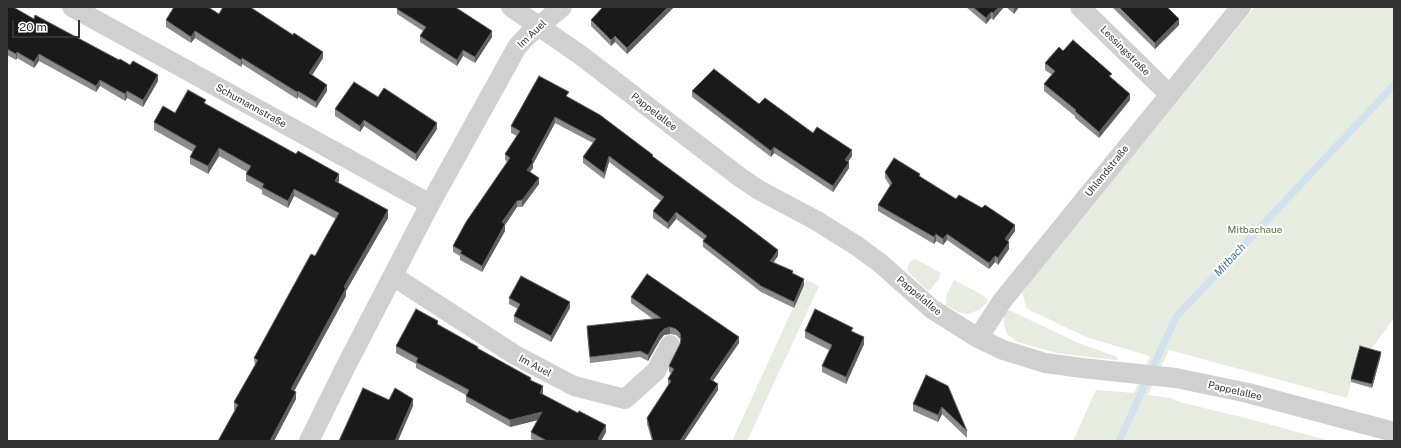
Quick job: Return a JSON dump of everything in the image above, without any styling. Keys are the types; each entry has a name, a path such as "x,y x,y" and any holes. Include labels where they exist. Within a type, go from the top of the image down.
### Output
{"street":[{"name":"Schumannstraße","path":"72,7 430,204"},
{"name":"Pappelallee","path":"512,7 539,25 620,85 740,178 817,221 857,246 880,263 932,309 978,338 1004,350 1045,363 1176,378 1248,393 1394,432"},
{"name":"Im Auel","path":"309,441 430,204 517,47 539,25 562,7"},
{"name":"Lessingstraße","path":"1080,7 1169,94"},
{"name":"Uhlandstraße","path":"978,338 1002,300 1241,7"},
{"name":"Im Auel","path":"393,276 515,355 574,386 625,399 656,372 670,345"}],"green space":[{"name":"Mitbachaue","path":"1255,7 1394,7 1394,318 1369,352 1360,350 1347,398 1169,350 1148,395 1170,398 1183,403 1246,418 1330,441 1073,441 1096,390 1134,393 1150,356 1086,337 1026,308 1022,290"},
{"path":"915,259 941,273 938,280 928,291 907,271 908,265"},
{"path":"806,280 819,286 747,441 732,441"},
{"path":"954,280 984,296 987,299 987,303 979,310 968,314 958,312 946,305 947,294"},
{"path":"1009,310 1076,342 1118,358 1117,360 1057,353 1018,342 1008,335 1004,326 1004,315 1006,311"}],"building":[{"path":"7,7 13,7 34,19 35,15 119,60 120,59 130,65 133,61 158,75 143,100 127,91 125,94 100,80 96,86 39,54 34,62 17,52 16,54 7,49"},
{"path":"174,7 208,7 219,14 223,7 250,7 293,35 294,33 323,52 309,73 327,85 316,102 242,58 241,60 195,31 191,37 166,20"},
{"path":"398,7 455,7 492,31 475,57 463,50 457,60 420,36 426,27 397,9"},
{"path":"603,7 668,7 627,48 615,36 611,40 591,20"},
{"path":"973,7 999,7 993,13 991,12 986,18"},
{"path":"1119,7 1167,7 1179,19 1155,43"},
{"path":"1073,40 1112,74 1109,76 1130,94 1099,132 1075,111 1076,110 1044,84 1055,71 1045,63 1059,47 1063,51"},
{"path":"714,69 759,104 765,98 813,133 817,127 852,150 845,160 849,162 833,186 774,147 771,151 692,91"},
{"path":"539,76 569,92 566,96 600,115 653,155 652,156 778,250 770,261 793,271 792,273 804,279 794,302 761,286 703,241 707,236 676,212 668,223 653,211 664,197 609,156 604,173 583,157 596,139 555,117 532,160 533,162 527,170 539,178 522,200 517,201 502,222 505,224 482,266 460,253 462,251 453,246 466,222 510,158 505,154 520,131 511,126"},
{"path":"354,82 378,97 384,88 437,123 416,154 364,120 360,126 335,109"},
{"path":"188,90 206,100 204,103 296,154 298,151 339,174 335,181 388,210 344,287 346,288 291,389 296,392 270,441 218,441 238,405 234,402 258,360 254,358 311,254 315,256 339,213 294,189 288,201 262,187 264,184 246,174 251,166 219,148 208,166 190,157 196,146 154,122 163,106 175,113"},
{"path":"894,158 920,174 919,176 956,199 959,195 982,208 985,205 1015,225 1005,239 1009,242 998,258 995,256 989,263 947,234 943,239 936,234 934,237 878,205 892,183 885,172"},
{"path":"647,274 739,337 710,379 718,384 680,441 653,441 647,418 671,381 668,379 674,369 669,366 681,339 680,333 676,329 670,327 664,329 660,333 648,355 640,351 590,357 587,326 661,318 631,297"},
{"path":"521,276 570,302 551,336 514,316 520,304 509,298"},
{"path":"416,309 438,321 437,324 531,378 530,380 543,386 540,393 578,413 579,411 606,425 598,439 601,441 547,441 531,432 542,412 510,420 466,396 469,390 416,362 418,358 396,346"},
{"path":"815,309 853,328 851,331 864,337 846,377 822,366 832,345 805,331"},
{"path":"1360,346 1381,352 1372,384 1351,379"},
{"path":"926,375 948,386 967,431 942,407 938,415 913,404"},
{"path":"363,388 389,400 395,388 413,399 395,441 339,441"}],"waterway":[{"name":"Mitbach","path":"1119,441 1176,317 1394,85"}]}
